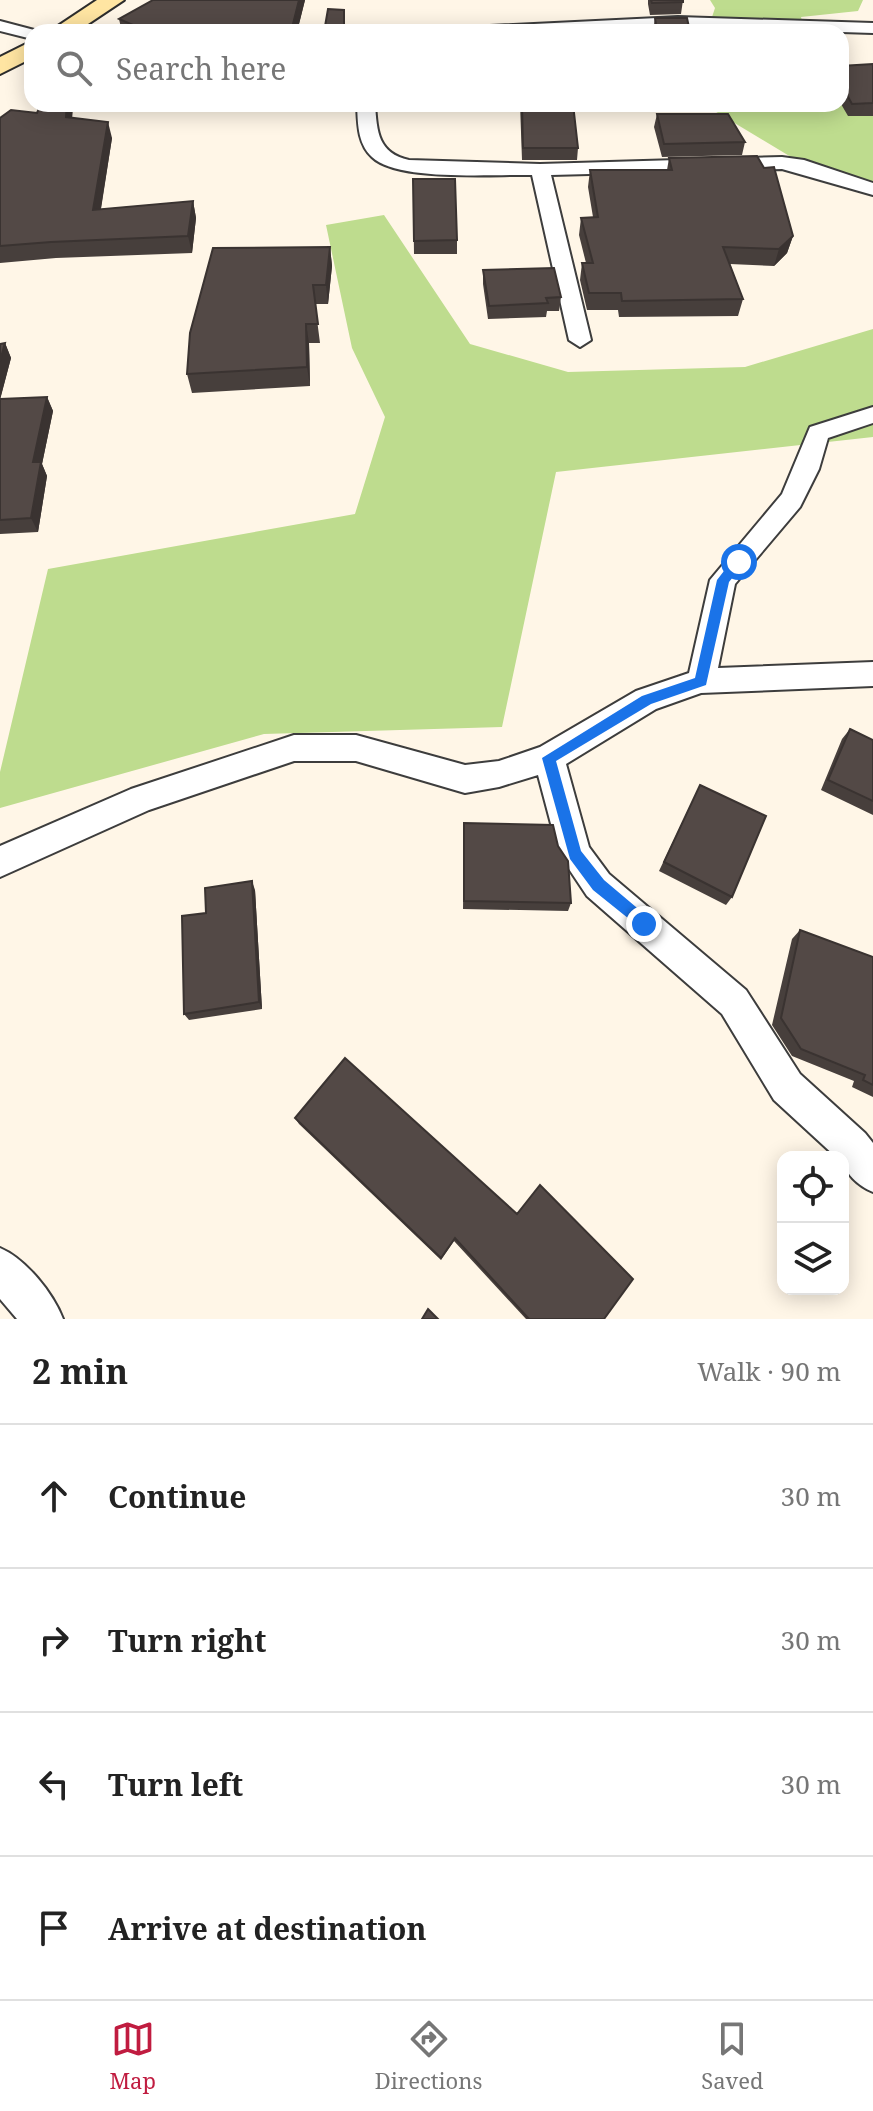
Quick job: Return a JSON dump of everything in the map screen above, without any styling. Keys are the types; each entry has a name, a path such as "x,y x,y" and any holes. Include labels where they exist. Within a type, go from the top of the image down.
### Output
{"street":[{"path":"73,24 113,0"},
{"path":"636,24 717,24"},
{"path":"0,26 24,32"},
{"path":"849,28 873,28"},
{"path":"0,67 24,53"},
{"path":"366,112 368,141 372,149 393,163 431,169 540,170 782,163 797,164 873,189"},
{"path":"540,170 580,340"},
{"path":"701,681 723,580 791,500 807,469 818,433 873,415"},
{"path":"0,862 142,799 294,748 356,748 465,779 499,774 549,758 646,700 701,681 873,674"},
{"path":"549,758 575,854 598,885 734,1002 787,1087 852,1146 873,1173"},
{"path":"0,1268 43,1319"}],"green space":[{"path":"710,0 863,0 858,11 801,17 803,24 710,24 715,8"},
{"path":"849,106 873,110 873,185 806,166 716,112 849,112"},
{"path":"384,215 470,344 568,372 745,367 873,329 873,437 556,472 502,727 264,734 0,808 0,772 48,569 355,514 385,417 352,348 326,225"}],"building":[{"path":"153,0 299,0 293,24 131,24 119,19"},
{"path":"651,0 683,0 683,2 652,3"},
{"path":"328,9 344,10 344,24 325,24"},
{"path":"655,18 687,18 688,24 656,24"},
{"path":"873,64 873,103 852,104 849,99 849,66"},
{"path":"11,110 66,112 66,117 108,122 93,210 193,201 188,236 0,246 0,118"},
{"path":"522,112 574,112 578,148 523,148"},
{"path":"657,114 728,114 745,142 664,144"},
{"path":"757,156 764,168 774,167 793,236 779,249 723,247 743,299 622,301 621,293 589,293 582,263 593,263 581,218 598,217 590,170 672,170 669,158"},
{"path":"413,179 455,179 457,240 414,241"},
{"path":"330,247 326,285 313,285 318,324 306,324 307,367 187,374 190,333 213,248"},
{"path":"554,268 561,297 546,298 548,303 489,306 483,270"},
{"path":"5,343 0,361 0,344"},
{"path":"47,397 33,462 41,462 31,518 0,520 0,399"},
{"path":"850,729 873,740 873,801 828,780"},
{"path":"700,785 766,816 732,897 664,862"},
{"path":"464,823 553,825 558,846 568,861 571,903 464,901"},
{"path":"252,881 259,1002 184,1014 182,916 206,913 205,888"},
{"path":"800,930 873,957 873,1085 863,1080 865,1075 801,1049 781,1018"},
{"path":"345,1058 517,1214 540,1185 633,1279 604,1319 529,1319 455,1238 441,1258 295,1118"},
{"path":"428,1309 438,1319 422,1319"}],"route":[{"path":"644,924 598,885 575,854 549,758 646,700 701,681 714,609 723,580 739,562"}]}
